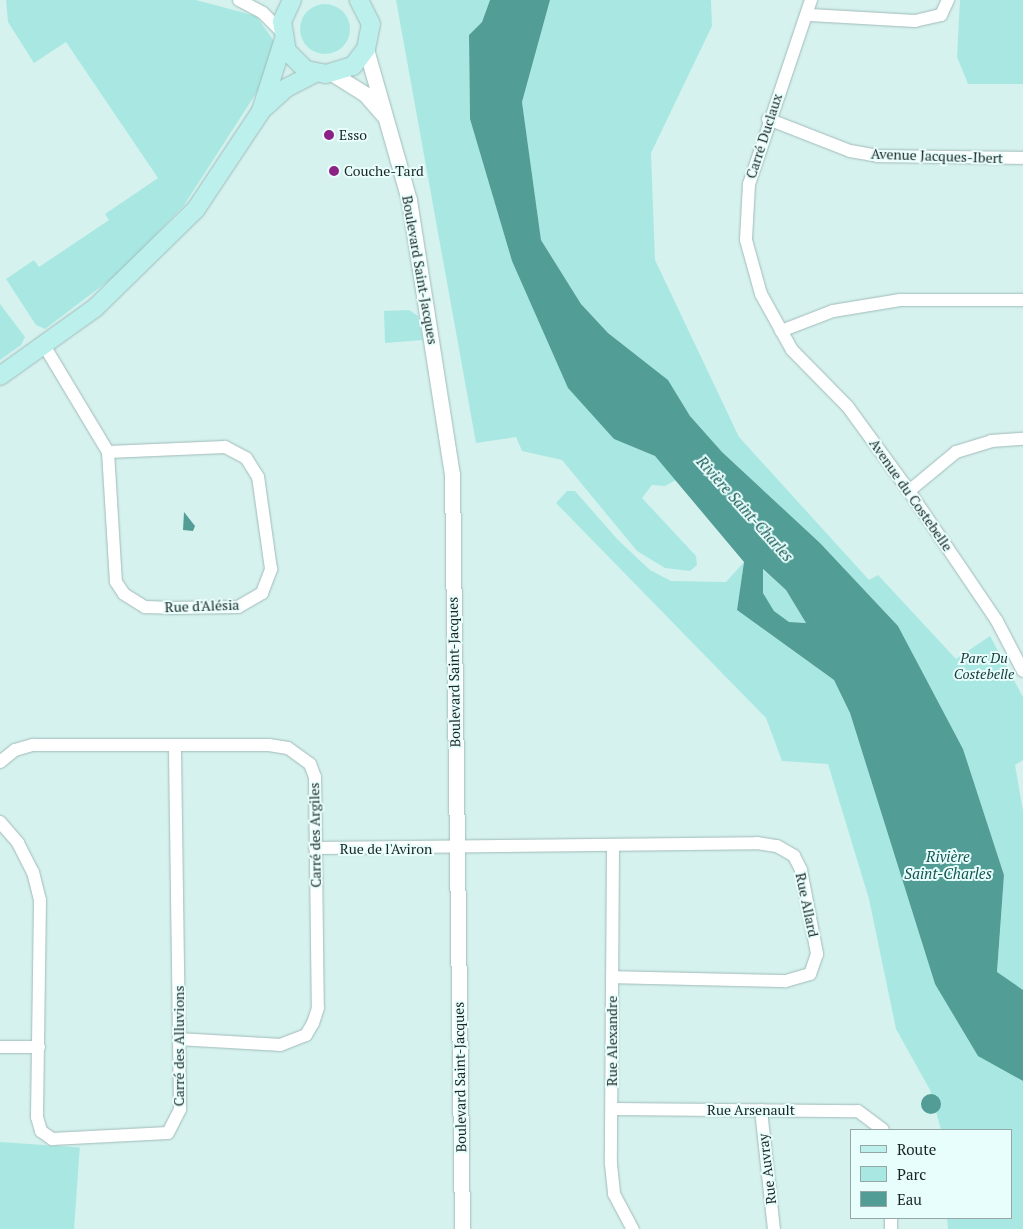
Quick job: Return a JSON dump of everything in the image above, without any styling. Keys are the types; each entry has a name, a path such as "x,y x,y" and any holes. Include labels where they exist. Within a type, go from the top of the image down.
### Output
{"main road":[{"path":"261,111 292,0"},
{"path":"0,376 45,347 131,277 196,209 261,111 286,88 353,66 366,49 370,37 364,4"},
{"path":"282,36 299,66 324,74"}],"street":[{"path":"239,0 267,16 282,36"},
{"name":"Carré Duclaux","path":"781,331 760,294 746,240 749,184 768,119 810,15 812,0"},
{"path":"810,15 915,21 942,14 948,0"},
{"name":"Boulevard Saint-Jacques","path":"366,49 390,121 409,200 452,474 462,1229"},
{"name":"Boulevard Saint-Jacques","path":"324,74 365,94 390,121"},
{"name":"Avenue Jacques-Ibert","path":"768,119 850,151 877,156 1023,158"},
{"path":"781,331 833,311 900,300 1023,300"},
{"name":"Avenue du Costebelle","path":"781,331 792,350 848,407 909,490 997,620 1023,671"},
{"name":"Rue d'Alésia","path":"45,347 108,452 116,582 131,601 153,607 238,607 262,593 271,569 258,477 246,458 225,447 108,452"},
{"path":"909,490 956,452 991,441 1023,439"},
{"name":"Carré des Argiles","path":"0,762 16,750 33,745 269,745 302,755 315,777 318,1008 306,1035 280,1045 179,1039"},
{"name":"Carré des Alluvions","path":"0,822 30,864 40,900 37,1117 41,1131 52,1139 158,1137 172,1129 180,1109 175,746"},
{"name":"Rue Allard","path":"457,849 777,846 794,856 801,870 817,954 810,974 801,980 612,977"},
{"name":"Rue de l'Aviron","path":"315,848 457,849"},
{"name":"Rue Alexandre","path":"613,848 614,1194 632,1229"},
{"path":"0,1047 39,1047"},
{"name":"Rue Arsenault","path":"613,1109 858,1111 882,1129"},
{"name":"Rue Auvray","path":"761,1110 774,1229"}],"green space":[{"path":"6,0 196,0 256,16 274,41 264,81 184,205 120,272 45,329 36,325 6,279 34,260 39,267 109,220 105,214 158,178 66,42 34,63 8,22"},
{"path":"396,0 490,0 482,22 469,35 470,119 512,261 614,439 655,456 676,480 665,486 652,485 642,498 696,556 697,565 690,571 665,568 637,551 562,460 522,451 516,437 476,443"},
{"name":"Parc Du Costebelle","path":"550,0 711,0 712,26 651,153 655,260 739,437 869,580 878,575 956,659 990,636 1023,697 1023,760 1015,765 1023,811 1023,990 997,973 1004,875 963,749 898,626 820,543 722,452 690,416 668,380 608,333 581,304 541,240 522,102"},
{"path":"960,0 1023,0 1023,84 968,84 957,57"},
{"path":"330,4 343,11 349,19 349,39 343,47 335,53 320,54 307,47 301,39 300,24 307,11 315,5"},
{"path":"0,304 25,337 21,345 0,360"},
{"path":"409,310 418,316 423,340 385,343 384,311"},
{"path":"567,491 575,491 618,540 650,570 671,581 726,582 744,562 737,610 834,680 850,713 935,984 1004,1069 1023,1081 1023,1229 948,1229 947,1219 1013,1219 1013,1129 941,1129 930,1090 896,1029 869,899 828,764 782,761 766,718 556,503"},
{"path":"762,569 786,590 806,623 789,622 774,611 763,593"},
{"path":"0,1142 80,1148 74,1229 0,1229"}],"water":[{"name":"Rivière Saint-Charles","path":"490,0 550,0 522,102 541,240 581,304 608,333 668,380 690,416 722,452 820,543 898,626 963,749 1004,875 997,972 1023,990 1023,1081 978,1056 935,984 850,713 834,680 737,610 744,562 655,456 614,439 568,388 512,261 470,119 469,35 482,22","holes":["763,569 786,590 806,623 789,622 774,611 763,593"]},
{"path":"184,512 195,526 193,531 183,530"},
{"path":"931,1094 938,1097 941,1104 938,1111 931,1114 924,1111 921,1104 924,1097"}],"place":[{"name":"Esso","path":"329,135"},
{"name":"Couche-Tard","path":"334,171"}]}
